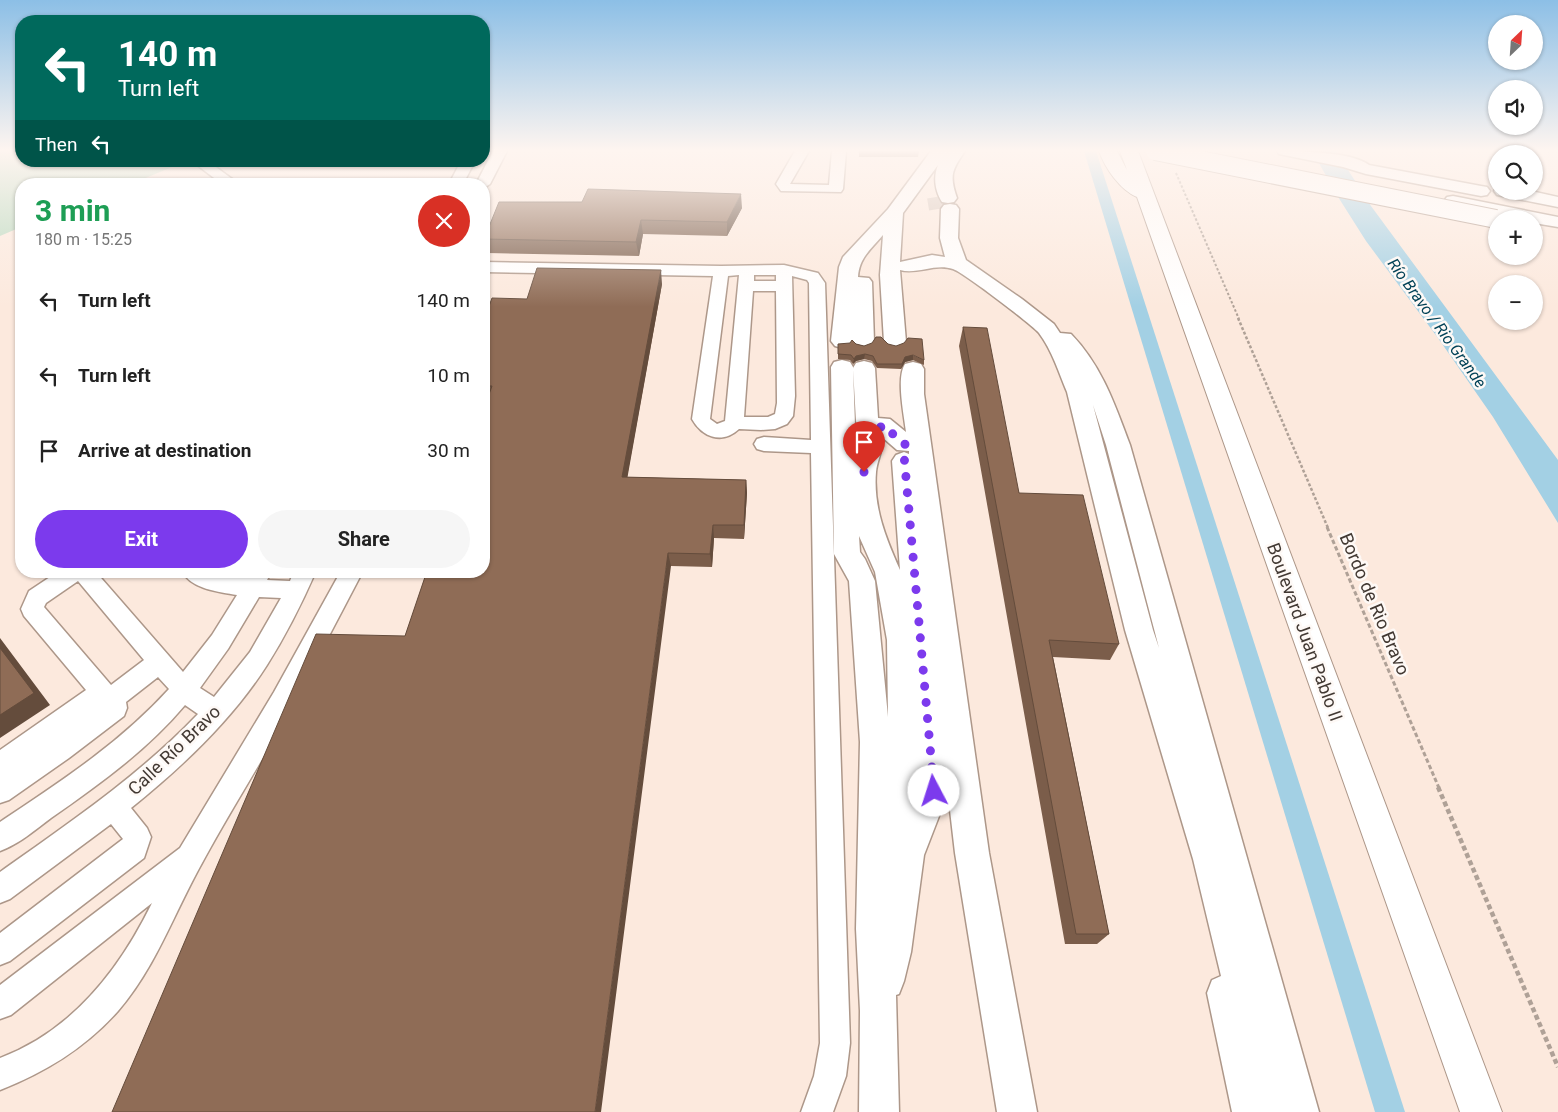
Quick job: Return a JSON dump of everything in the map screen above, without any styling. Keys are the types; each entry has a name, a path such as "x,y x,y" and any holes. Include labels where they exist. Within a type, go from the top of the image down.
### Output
{"highway":[{"name":"Boulevard Juan Pablo II","path":"1148,203 1481,1112"}],"main road":[{"path":"901,203 853,257 849,267 906,438 905,465 934,791 972,853"},
{"path":"944,203 953,255 959,264 1062,338 1072,347 1088,368 1096,383 1118,445 1299,1112"},
{"path":"1415,203 1488,217"},
{"path":"1439,203 1549,226"},
{"path":"1542,203 1558,206"},
{"path":"894,213 906,266 879,355 867,421 877,434 905,444"},
{"path":"879,1112 879,1011 874,929 875,742 862,581 856,566 847,554 879,355 876,270 878,258 894,213"},
{"path":"906,266 932,261 959,264"},
{"path":"1047,329 1078,392 1140,630 1210,859 1273,1112"},
{"path":"879,355 913,394 972,853 1018,1112"},
{"path":"877,434 864,472 865,510 874,542 888,572 901,640 907,857 893,952 879,1011"},
{"path":"907,857 934,791"},
{"path":"1224,920 1222,1052 1234,1112"},
{"path":"1224,991 1252,1112"}],"street":[{"path":"490,270 721,271 746,278 812,276 817,283 835,1043 830,1076 817,1112"},
{"path":"721,271 701,419 707,427 718,432 726,430 734,422 746,278"},
{"path":"734,422 770,424 779,421 784,415 786,396 784,278"},
{"path":"764,444 821,446"},
{"path":"0,791 111,712 116,706 32,609 37,597 66,578"},
{"path":"88,578 184,690 214,712"},
{"path":"204,578 214,582 257,579 301,580"},
{"path":"0,1075 29,1063 55,1046 89,1018 120,985 143,951 190,856 273,718 348,578"},
{"name":"Calle Río Bravo","path":"0,838 130,744 184,690 234,622 257,579"},
{"name":"Calle Río Bravo","path":"0,889 114,806 173,756 250,670 301,580"},
{"path":"0,765 160,662"},
{"path":"0,951 134,848 138,837 114,806"},
{"path":"0,1004 190,856"}],"path":[{"name":"Bordo de Rio Bravo","path":"1188,203 1558,1067"}],"green space":[{"path":"0,203 15,203 15,230 0,236"}],"water":[{"name":"Río Bravo / Rio Grande","path":"1342,203 1369,203 1558,460 1558,523 1493,417 1438,338 1366,241"}],"building":[{"path":"499,203 737,203 727,222 641,220 636,242 490,239 490,224"},
{"path":"537,268 661,270 622,477 746,480 744,525 713,525 710,554 668,553 595,1112 112,1112 316,634 405,636 425,578 490,578 490,392 492,386 490,386 490,304 492,298 527,299"},
{"path":"963,327 987,328 1019,493 1083,495 1119,644 1049,640 1109,934 1076,934"},
{"path":"876,337 881,337 888,344 896,346 904,343 908,338 922,339 924,360 913,355 905,357 902,364 877,364 873,356 865,354 856,356 854,359 851,355 838,354 838,344 850,343 852,340 856,344 864,346 872,343"},
{"path":"0,648 34,693 0,715"}],"waterway":[{"path":"1106,203 1390,1112"}],"tunnel":[{"path":"937,203 938,209"}],"route":[{"path":"864,472 871,443 882,425 905,444 904,455 934,791"}]}
